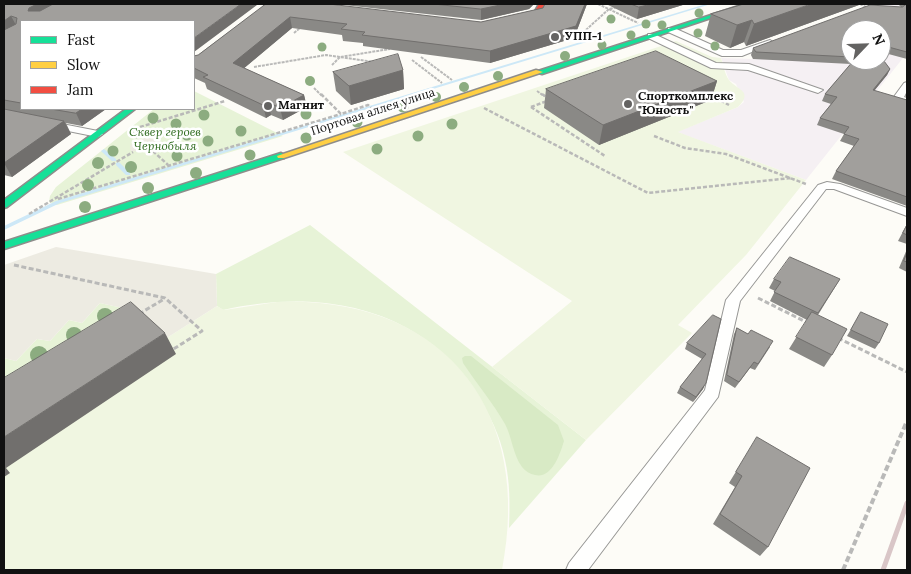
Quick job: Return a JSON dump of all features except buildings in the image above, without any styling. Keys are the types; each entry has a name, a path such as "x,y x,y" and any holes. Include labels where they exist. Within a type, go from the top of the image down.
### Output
{"street":[{"path":"500,24 536,14 542,4"},
{"name":"Портовая аллея улица","path":"4,246 750,4"},
{"path":"4,205 131,110"}],"lane":[{"path":"670,30 722,53 742,53 778,40"},
{"path":"651,36 714,66 749,67 818,90"},
{"path":"907,85 898,98 907,100"},
{"path":"41,123 98,134"},
{"path":"576,570 712,392 733,300 821,188 827,185 836,186 907,212"}],"path":[{"path":"598,4 637,23"},
{"path":"860,4 866,7"},
{"path":"582,40 577,38 609,9 619,6"},
{"path":"294,33 306,22"},
{"path":"332,65 340,57 395,48"},
{"path":"254,67 326,54 377,62"},
{"path":"421,57 452,80"},
{"path":"412,60 442,83"},
{"path":"530,87 550,100 531,106 605,156"},
{"path":"314,88 341,114"},
{"path":"705,92 729,105"},
{"path":"129,130 225,101"},
{"path":"58,199 368,105"},
{"path":"477,105 648,193 791,178"},
{"path":"654,136 685,148 726,154 821,188"},
{"path":"153,151 168,165"},
{"path":"27,215 58,199 133,152"},
{"path":"8,263 164,298 202,331 172,350"},
{"path":"741,290 811,324"},
{"path":"131,319 164,298"},
{"path":"837,337 907,372"},
{"path":"844,570 907,421"}],"shaded area":[{"path":"875,4 907,4 907,53 806,180 677,132 738,107 744,102 736,84 729,80 721,58 753,59 750,53 804,33 841,54 841,70 891,70 891,20 880,20 878,7"},
{"path":"147,137 160,138 161,145 147,152 131,151 130,146 133,142"},
{"path":"56,247 216,274 217,306 162,341 127,309 100,303 82,323 69,320 50,341 37,339 16,361 4,358 4,265"}],"green space":[{"path":"676,41 712,57 721,58 728,78 744,94 743,102 738,107 678,132 806,180 746,255 678,325 692,333 586,440 492,367 572,301 343,152"},
{"name":"Сквер героев Чернобыля","path":"195,92 283,136 57,205 49,202 50,196 56,187 153,110 195,110"},
{"path":"310,225 586,440 509,528 507,468 494,426 476,394 453,364 427,341 397,323 365,311 331,304 295,301 223,310 217,306 216,274"},
{"path":"277,302 336,305 387,318 430,342 464,373 489,413 504,460 508,512 502,570 4,570 4,409 162,341 217,306 224,310"},
{"path":"100,303 128,309 4,383 4,358 16,361 37,339 50,341 69,320 82,323"},
{"path":"471,356 558,425 564,441 554,464 546,473 533,475 522,467 505,424 463,363 462,358"}],"waterway":[{"path":"4,228 58,202 709,4"},
{"path":"104,151 114,160"},
{"path":"118,164 128,174"}],"railway":[{"path":"883,570 907,503"}],"traffic: fast":[{"path":"539,72 750,4"},
{"path":"4,205 130,110"},
{"path":"4,246 281,156"}],"traffic: slow":[{"path":"281,156 539,72"}],"traffic: jam":[{"path":"508,22 536,14 542,4"}],"place":[{"name":"УПП-1","path":"555,37"},
{"name":"Спорткомплекс \"Юность\"","path":"628,104"},
{"name":"Магнит","path":"268,106"}]}
